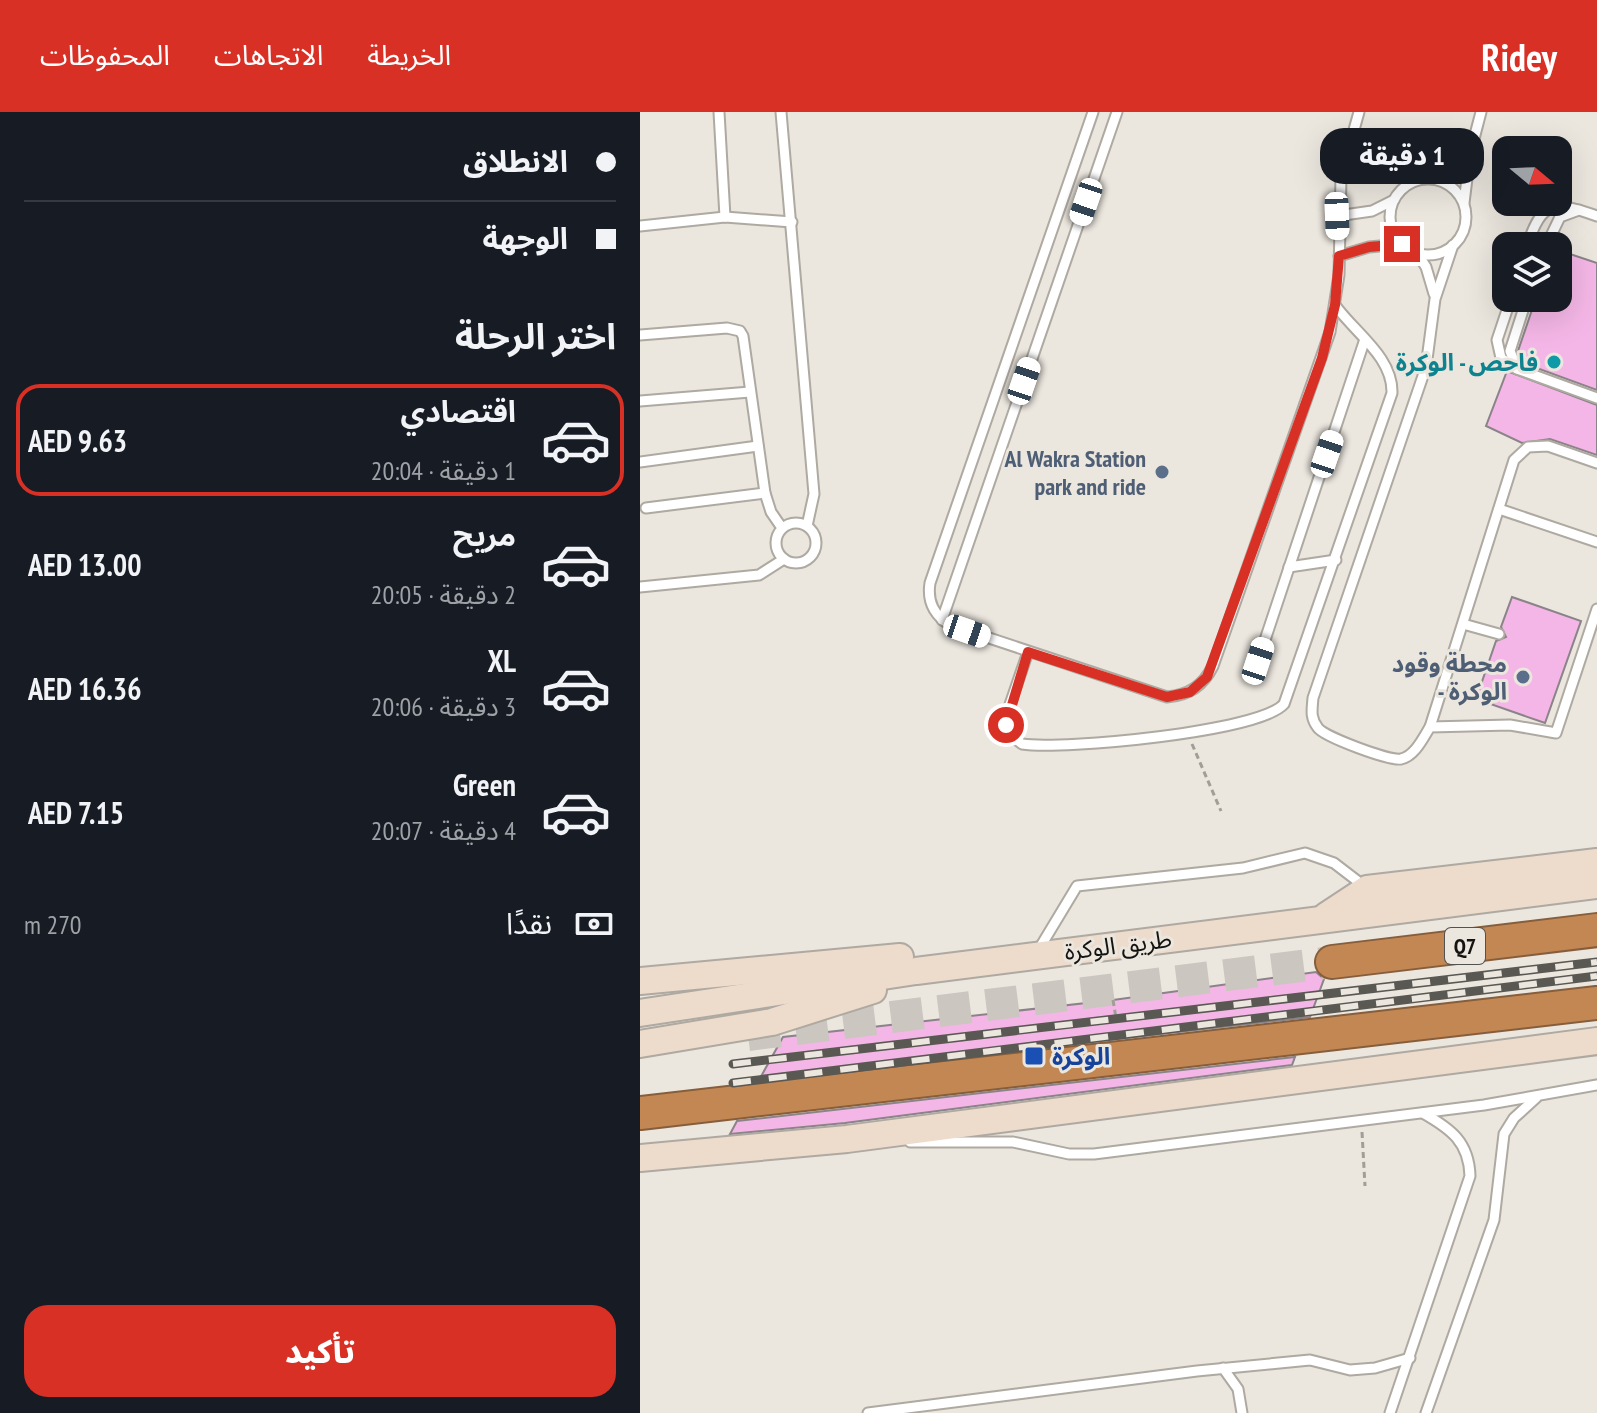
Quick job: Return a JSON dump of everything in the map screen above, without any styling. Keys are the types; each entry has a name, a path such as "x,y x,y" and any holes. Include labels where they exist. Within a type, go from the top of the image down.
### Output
{"highway":[{"name":"Q7","path":"1332,962 1597,930"},
{"path":"640,1113 1597,1003"}],"street":[{"path":"1522,871 1597,843"},
{"path":"1322,919 1367,889 1597,862"},
{"name":"طريق الوكرة","path":"640,1013 916,971 1597,885"},
{"path":"640,981 918,955 963,965"},
{"path":"640,1044 772,1022 865,993 916,971"},
{"path":"640,1158 847,1139 1597,1041"}],"lane":[{"path":"719,112 725,217"},
{"path":"781,112 814,494 807,526"},
{"path":"1093,112 930,583 930,600 942,620 1155,695 1178,696 1200,686 1213,666 1322,358 1335,305 1339,256 1337,216 1345,151 1359,112"},
{"path":"942,620 1117,112"},
{"path":"1481,112 1473,137 1464,226 1453,245 1435,299 1426,367 1313,698 1311,718 1320,732 1388,758 1401,759 1412,754 1430,727 1514,460 1528,447 1548,446 1597,463"},
{"path":"1433,179 1455,160 1473,137"},
{"path":"1337,216 1372,211 1394,200 1412,182 1433,179 1452,187 1464,205"},
{"path":"1394,200 1391,227 1402,244 1417,253 1426,267 1435,299"},
{"path":"1532,232 1545,211 1561,205 1597,216"},
{"path":"1553,232 1560,217 1579,210"},
{"path":"640,226 725,217 792,222"},
{"path":"1339,256 1369,247 1402,244"},
{"path":"1417,253 1436,254 1453,245"},
{"path":"1028,652 1006,716 1008,733 1022,744 1187,733 1269,716 1284,704 1392,393 1388,368 1335,305"},
{"path":"1507,312 1498,349 1508,365 1597,398"},
{"path":"1517,369 1510,351 1523,312"},
{"path":"640,335 727,328 740,331 765,493 771,512 782,528"},
{"path":"1258,661 1364,342"},
{"path":"640,401 750,392"},
{"path":"640,462 758,446"},
{"path":"646,508 765,493"},
{"path":"1499,509 1597,542"},
{"path":"640,587 759,575 784,559 804,562 815,552 816,538 807,526 795,522 782,528 776,540 784,559"},
{"path":"1289,567 1336,560"},
{"path":"1430,727 1510,725 1556,733 1597,609"},
{"path":"1463,624 1499,634"},
{"path":"1569,655 1581,659"},
{"path":"1035,956 1077,886 1243,868 1305,853 1334,863 1367,889"},
{"path":"847,1139 948,1144 1013,1142 1069,1154 1094,1154 1423,1113 1597,1085"},
{"path":"1426,1413 1494,1220 1504,1134 1514,1118 1537,1097"},
{"path":"1390,1413 1470,1176 1470,1161 1462,1141 1423,1113"},
{"path":"868,1413 1223,1368 1310,1360 1350,1370 1375,1368 1410,1358"},
{"path":"1223,1368 1238,1389 1242,1413"}],"path":[{"path":"1187,733 1221,811"},
{"path":"1113,1000 1116,1018"},
{"path":"869,1047 1222,1006"},
{"path":"1361,1121 1365,1186"}],"building":[{"path":"1572,255 1597,263 1597,390 1523,363 1518,351 1531,312 1572,312"},
{"path":"1507,371 1597,405 1597,455 1550,439 1522,443 1486,426"},
{"name":"محطة وقود - الوكرة","path":"1512,597 1581,621 1545,723 1476,699 1496,641 1506,637 1501,627"},
{"path":"1316,972 1324,979 1310,1017 759,1080 783,1037 1113,1000"},
{"path":"1295,1057 1292,1065 845,1123 730,1134 737,1121"}],"tunnel":[{"path":"748,1035 1332,962"}],"railway":[{"path":"733,1064 1597,962"},
{"path":"733,1083 1597,976"}],"place":[{"name":"فاحص - الوكرة","path":"1554,362"},
{"name":"Al Wakra Station park and ride","path":"1162,472"},
{"name":"محطة وقود - الوكرة","path":"1523,677"},
{"name":"الوكرة","path":"1034,1056"}],"route":[{"path":"1006,725 1006,716 1028,652 1155,695 1178,696 1200,686 1213,666 1322,358 1335,305 1339,256 1369,247 1402,244"}]}
